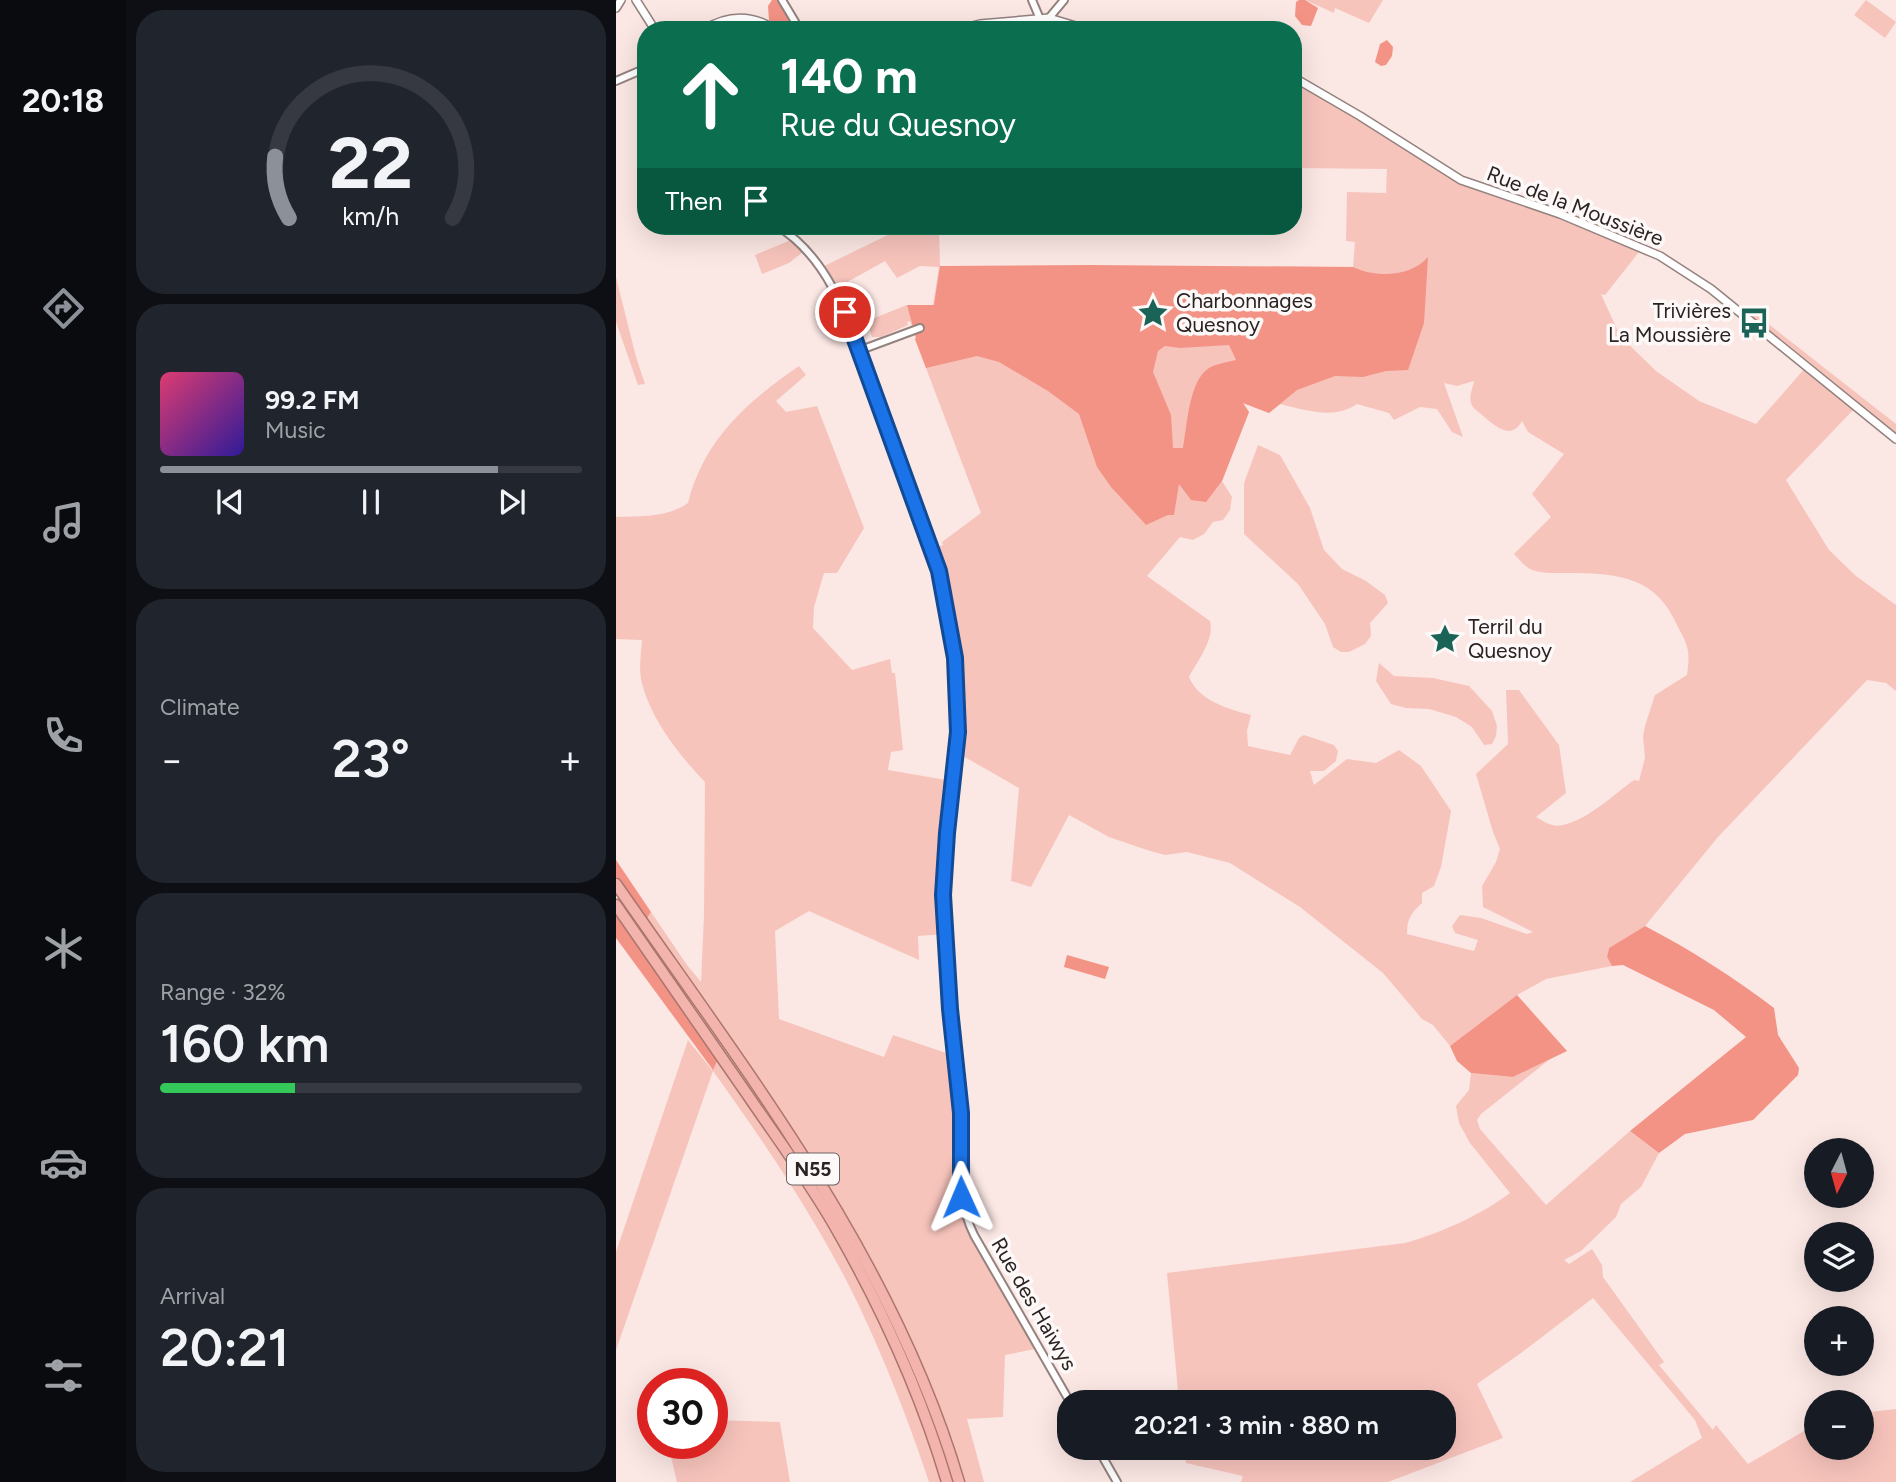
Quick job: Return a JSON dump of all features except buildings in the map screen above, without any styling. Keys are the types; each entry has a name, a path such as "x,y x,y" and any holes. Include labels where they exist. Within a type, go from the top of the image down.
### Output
{"highway":[{"name":"N55","path":"616,884 794,1141 846,1223 913,1355 959,1482"},
{"name":"N55","path":"616,905 836,1228 903,1362 947,1482"}],"street":[{"path":"616,8 621,0"},
{"path":"636,0 649,21"},
{"path":"782,0 795,21"},
{"path":"1032,0 1045,18"},
{"path":"1045,18 1064,0"},
{"path":"724,21 738,18 760,21"},
{"path":"1012,21 1045,18 1059,21"},
{"path":"616,81 637,72"},
{"name":"Rue de la Moussière","path":"1302,82 1461,180 1560,214 1660,256 1712,289 1896,439"},
{"name":"Rue des Haiwys","path":"791,235 802,243 820,268 845,312 939,571 955,658 958,732 943,895 961,1113 961,1197 967,1221 1063,1390"},
{"path":"858,351 920,328"},
{"path":"1104,1460 1117,1482"}],"shaded area":[{"path":"772,0 782,0 795,21 770,21 768,6"},
{"path":"1305,0 1383,0 1369,23 1335,8 1334,13"},
{"path":"1305,0 1318,8 1311,26 1302,25 1302,21 1295,16 1296,2"},
{"path":"1866,0 1896,22 1885,38 1854,15"},
{"path":"1049,18 1047,21 1026,21"},
{"path":"1387,40 1393,47 1392,56 1386,65 1381,66 1375,62 1380,44"},
{"path":"1302,83 1448,173 1543,208 1639,252 1605,295 1601,294 1620,336 1656,371 1699,401 1756,424 1806,367 1747,318 1752,311 1896,424 1896,439 1856,407 1786,480 1829,550 1856,576 1896,605 1896,691 1886,683 1867,680 1718,837 1645,926 1609,948 1607,957 1612,966 1546,979 1517,995 1450,1046 1433,1025 1422,1019 1383,973 1300,907 1230,863 1187,852 1165,855 1147,850 1109,837 1069,815 1031,887 1011,881 1019,788 956,752 958,732 950,622 931,550 943,545 942,542 981,513 910,321 907,322 908,325 881,337 872,337 867,321 907,305 933,305 939,267 920,266 897,278 885,261 833,290 820,268 888,235 939,235 940,266 1353,267 1355,242 1346,241 1347,192 1386,193 1387,169 1302,168","holes":["1474,381 1470,397 1475,409 1503,430 1513,430 1522,421 1528,432 1564,454 1532,494 1551,517 1514,554 1528,568 1539,572 1599,574 1643,585 1665,604 1685,640 1688,651 1687,675 1655,695 1643,736 1645,758 1639,781 1634,780 1582,818 1560,826 1536,817 1566,793 1559,745 1519,690 1506,690 1508,744 1476,774 1500,849 1482,886 1483,907 1533,932 1527,934 1481,918 1460,915 1452,926 1455,933 1478,940 1474,951 1407,934 1410,917 1422,903 1422,893 1434,886 1441,867 1451,811 1421,766 1399,750 1376,763 1347,759 1314,785 1310,771 1324,771 1336,761 1338,751 1334,745 1304,735 1299,738 1290,755 1248,746 1247,731 1251,715 1224,707 1207,698 1189,677 1208,643 1210,621 1147,576 1180,537 1193,540 1204,534 1213,522 1223,520 1230,510 1232,497 1222,481 1249,412 1243,403 1269,413 1280,404 1329,413 1339,412 1357,404 1389,413 1394,420 1420,407 1437,409 1452,432 1463,437 1444,383 1457,386"]},
{"path":"796,238 807,249 789,263 762,274 755,255"},
{"path":"1428,257 1424,323 1408,370 1386,371 1363,377 1335,376 1297,390 1269,413 1243,403 1249,412 1222,481 1206,502 1191,500 1179,484 1174,515 1146,525 1111,487 1097,467 1079,414 1048,391 999,362 977,356 926,368 915,339 907,305 934,305 940,266 1353,267 1372,273 1393,274 1421,264","holes":["1229,345 1236,360 1209,368 1202,374 1190,404 1183,448 1173,448 1171,415 1153,372 1158,351 1165,346 1180,348"]},
{"path":"616,277 645,384 638,385 616,322"},
{"path":"799,366 806,375 776,401 786,412 817,406 864,528 837,573 824,573 814,607 813,628 852,670 890,659 892,673 895,673 903,750 891,752 888,770 952,781 944,860 945,934 918,936 919,960 809,911 775,931 779,1019 884,1057 893,1035 955,1056 960,1182 967,1221 1040,1348 1005,1355 1003,1417 967,1419 984,1482 963,1482 905,1329 870,1256 842,1208 646,920 651,912 701,982 705,782 675,748 651,707 641,679 642,640 616,639 616,517 663,514 688,503 695,480 716,441 745,408"},
{"path":"1258,445 1280,455 1310,508 1324,550 1342,569 1366,581 1385,595 1388,603 1370,623 1371,636 1365,644 1349,652 1341,652 1333,647 1325,624 1298,584 1244,534 1244,483"},
{"path":"1379,663 1394,676 1433,678 1469,686 1492,711 1497,726 1492,744 1484,745 1472,727 1456,717 1429,709 1391,704 1376,681"},
{"path":"616,860 651,912 646,920 616,877"},
{"path":"616,913 718,1059 713,1070 616,938"},
{"path":"1645,926 1711,964 1774,1008 1778,1035 1799,1068 1798,1075 1753,1120 1685,1134 1659,1153 1630,1131 1746,1037 1714,1010 1623,965 1612,966 1607,957 1609,948"},
{"path":"1067,955 1109,967 1105,979 1064,967"},
{"path":"1517,995 1567,1051 1513,1077 1471,1073 1457,1061 1450,1046"},
{"path":"688,1040 712,1070 718,1059 831,1228 894,1352 942,1482 929,1482 871,1332 819,1230 757,1133 713,1071 616,1350 616,1252"},
{"path":"1550,1059 1477,1120 1480,1129 1546,1205 1630,1131 1659,1153 1641,1187 1621,1204 1616,1217 1581,1251 1564,1260 1569,1264 1592,1249 1602,1265 1603,1277 1664,1362 1659,1365 1713,1430 1716,1425 1748,1464 1804,1431 1804,1460 1874,1460 1874,1412 1896,1409 1896,1482 1630,1482 1702,1438 1695,1420 1593,1298 1477,1384 1503,1438 1456,1456 1456,1390 1178,1390 1167,1273 1405,1243 1474,1216 1510,1193 1470,1143 1459,1123 1456,1106 1469,1090 1471,1073 1513,1077"},
{"path":"728,1420 780,1422 790,1482 677,1482 672,1459 728,1459"},
{"path":"1186,1460 1446,1460 1388,1482 1241,1482 1243,1476 1186,1463"}],"place":[{"name":"Charbonnages Quesnoy","path":"1153,313"},
{"name":"Trivières La Moussière","path":"1754,323"},
{"name":"Terril du Quesnoy","path":"1445,639"}],"route":[{"path":"845,312 939,571 955,658 958,732 944,860 943,895 950,1009 961,1113 961,1197"}]}
